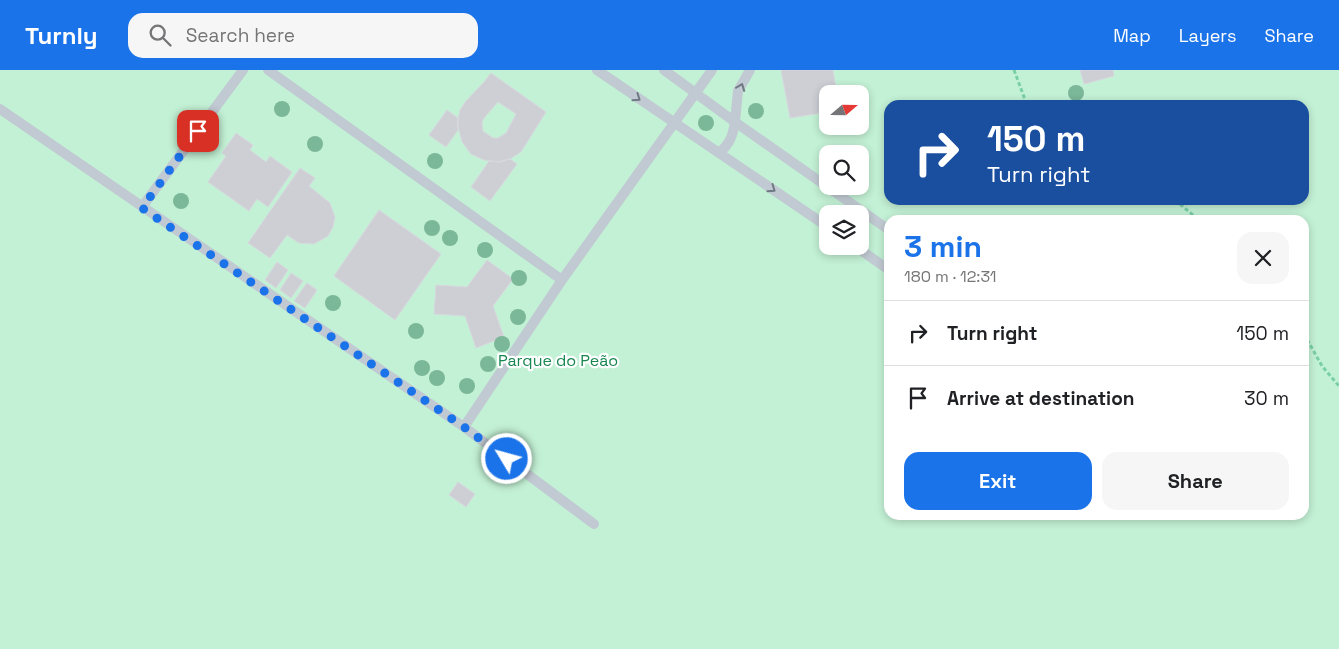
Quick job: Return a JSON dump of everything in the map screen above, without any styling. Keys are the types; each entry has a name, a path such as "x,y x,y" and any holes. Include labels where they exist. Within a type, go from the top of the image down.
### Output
{"lane":[{"path":"142,208 243,70"},
{"path":"268,70 562,280"},
{"path":"597,70 819,222"},
{"path":"664,70 884,226"},
{"path":"464,427 562,280 712,70"},
{"path":"719,153 726,147 734,135 738,91 750,70"},
{"path":"0,109 464,427 594,524"},
{"path":"868,255 884,266"}],"path":[{"path":"1014,70 1025,100"},
{"path":"1181,205 1193,215"},
{"path":"1309,343 1322,366 1339,386"}],"green space":[{"name":"Parque do Peão","path":"0,70 1339,70 1339,649 0,649"}],"building":[{"path":"781,70 833,70 836,85 819,85 819,113 790,118"},
{"path":"1080,70 1113,70 1114,76 1084,84"},
{"path":"491,73 546,112 521,152 510,159 499,162 484,160 471,154 462,142 457,123 460,110 465,102","holes":["498,102 516,114 506,133 498,138 493,138 483,131 482,122 484,118"]},
{"path":"447,110 458,118 458,130 446,147 429,135"},
{"path":"236,133 253,145 250,150 266,162 270,156 292,172 268,207 257,199 249,211 208,182 226,156 222,153"},
{"path":"510,159 517,164 490,201 471,187 489,161 499,162"},
{"path":"300,168 315,178 309,186 330,203 335,217 333,227 328,236 314,244 299,243 287,235 270,258 248,243"},
{"path":"379,210 441,254 395,320 334,276"},
{"path":"487,260 513,279 493,306 504,337 476,348 465,316 434,314 436,285 467,287"},
{"path":"277,262 288,270 276,288 265,280"},
{"path":"291,273 303,281 291,298 280,290"},
{"path":"307,283 317,290 305,308 294,301"},
{"path":"458,482 475,494 466,507 449,495"}],"route":[{"path":"198,131 142,208 464,427 507,459"}]}
